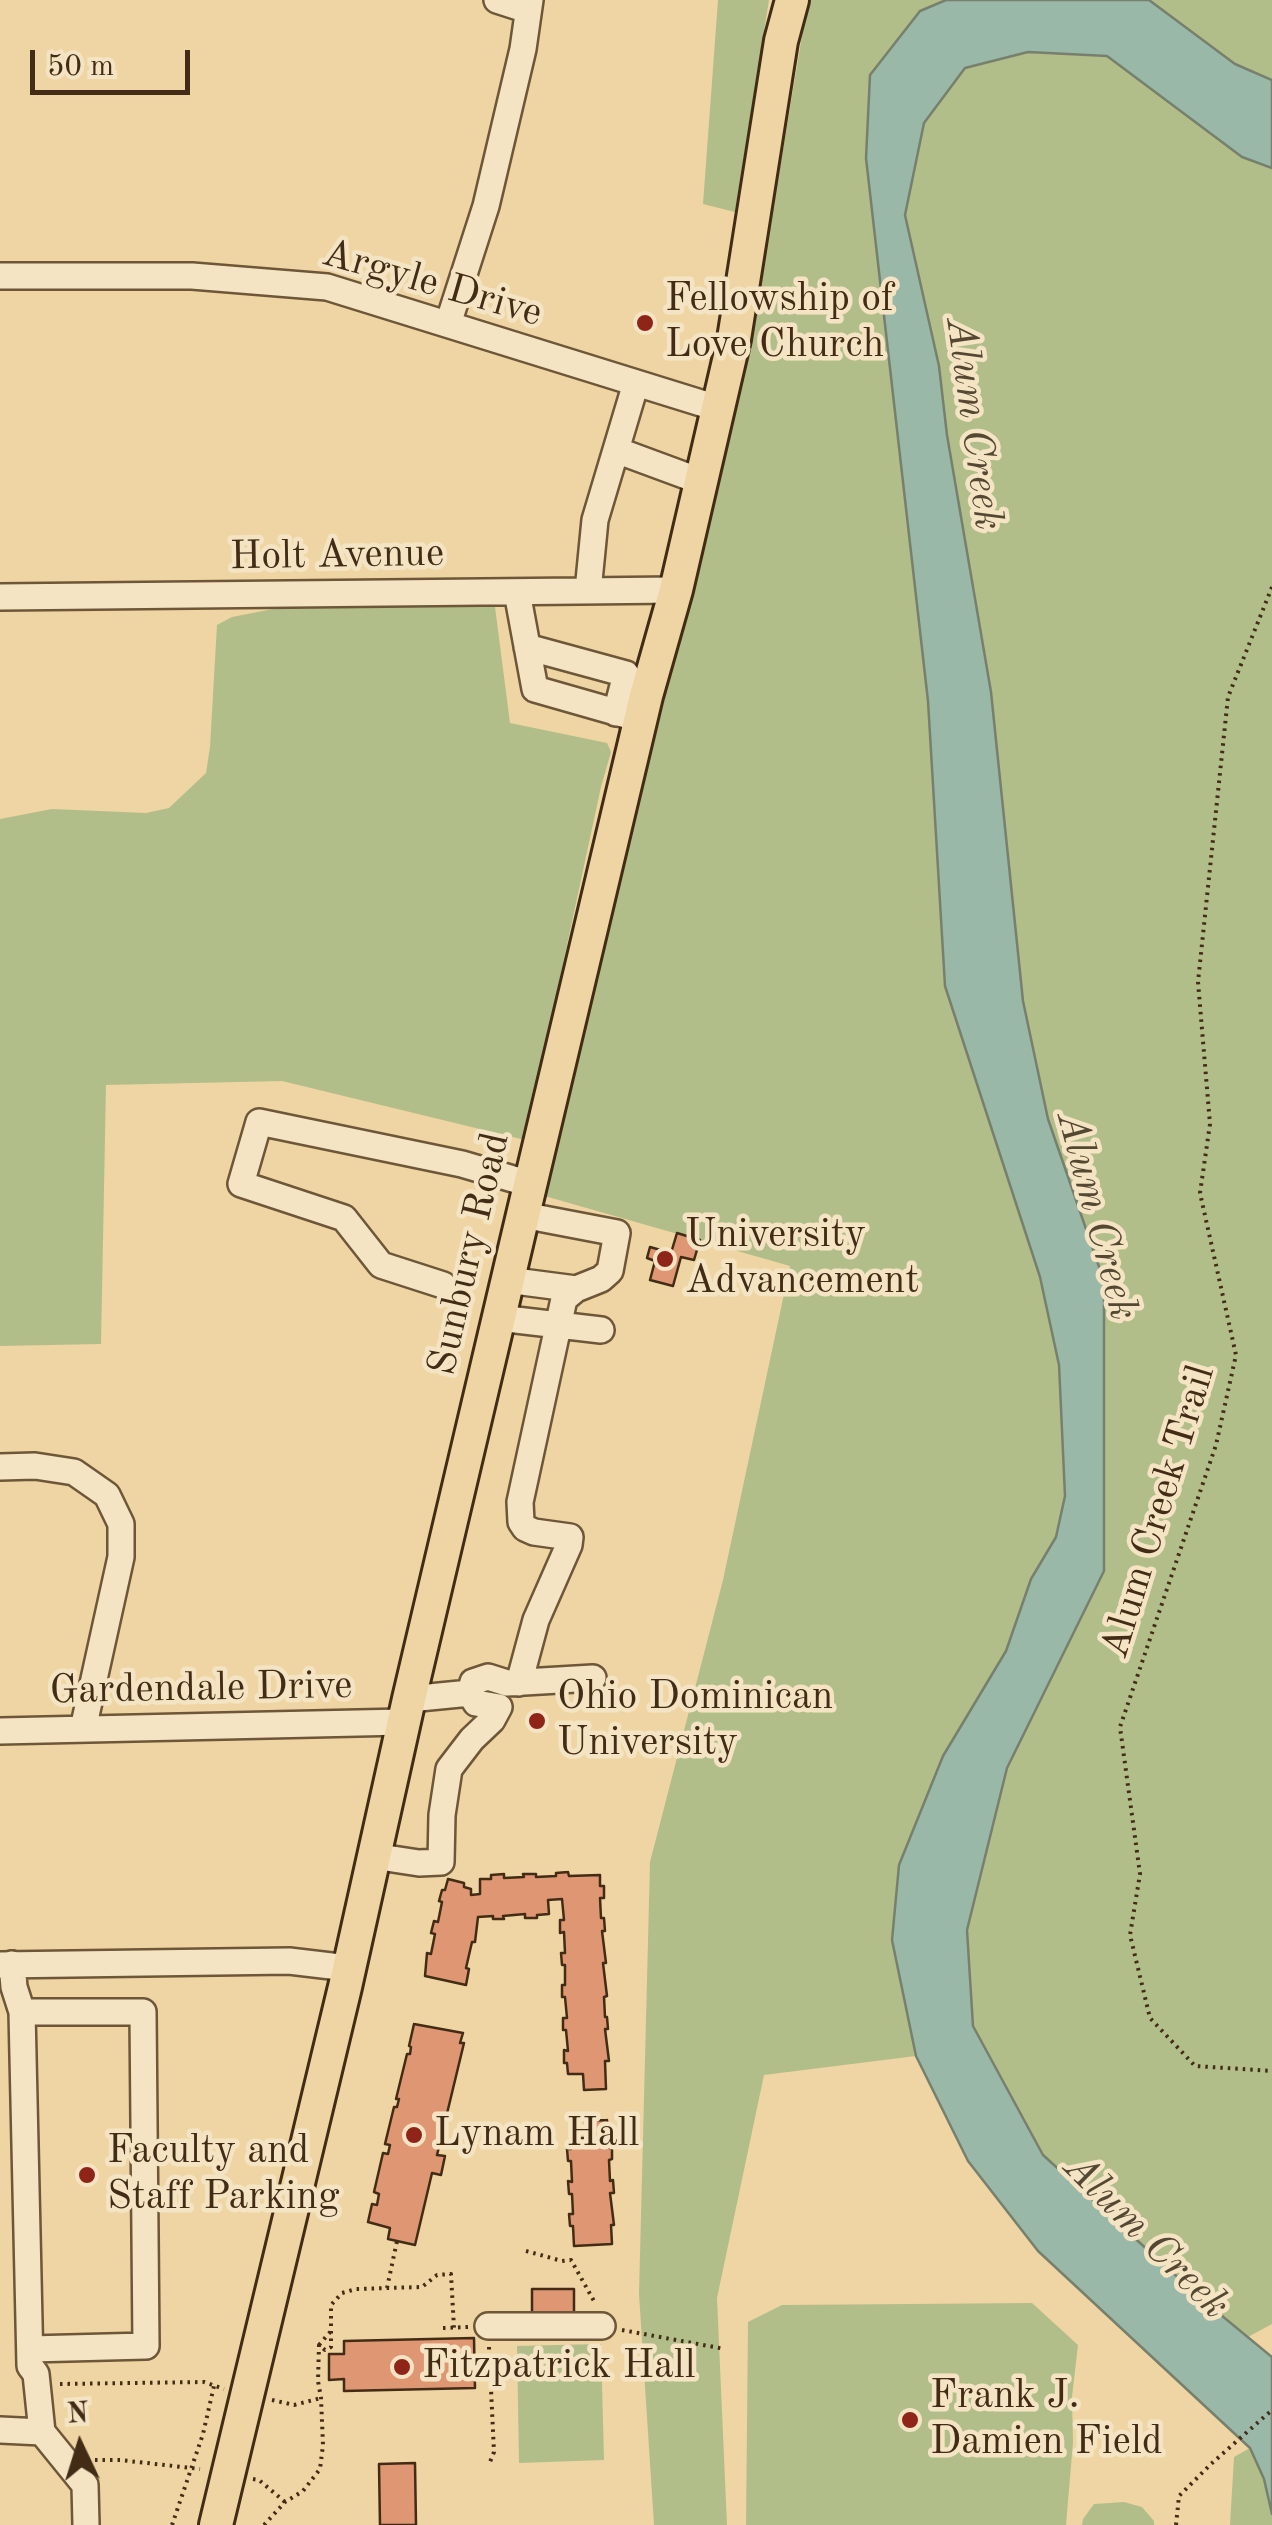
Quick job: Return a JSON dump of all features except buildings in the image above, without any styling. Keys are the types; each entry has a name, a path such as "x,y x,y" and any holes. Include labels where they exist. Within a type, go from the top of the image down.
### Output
{"main road":[{"name":"Sunbury Road","path":"216,2525 526,1200 628,716 676,590 734,339 781,41 792,0"}],"street":[{"path":"448,324 486,206 523,49 529,5 497,0"},
{"name":"Argyle Drive","path":"0,276 192,276 327,287 717,408"},
{"path":"588,591 595,520 636,382"},
{"path":"616,450 700,481"},
{"name":"Holt Avenue","path":"0,597 676,590"},
{"path":"517,592 527,648 535,689 628,716 626,674 527,648"},
{"path":"372,1856 441,1862 442,1814 449,1769 492,1720 508,1691 570,1545 570,1537 525,1528 520,1502 564,1299 610,1271 617,1232 526,1200 462,1164 259,1122 240,1184 344,1218 380,1265 443,1286"},
{"path":"507,1280 576,1289"},
{"path":"499,1318 601,1330"},
{"path":"0,1467 35,1466 74,1472 107,1495 120,1524 121,1557 83,1729"},
{"name":"Gardendale Drive","path":"0,1731 406,1710 470,1693 473,1682 488,1676 508,1691"},
{"path":"508,1691 593,1678"},
{"path":"14,1965 289,1961 348,1968"},
{"path":"14,1965 30,1991 22,2012 36,2366"},
{"path":"22,2012 142,2012 146,2346 36,2366 25,2374 22,2431 85,2485 86,2525"},
{"path":"488,2326 602,2326"}],"path":[{"name":"Alum Creek Trail","path":"1272,587 1228,697 1198,982 1210,1124 1200,1193 1236,1355 1216,1445 1120,1727 1140,1874 1130,1935 1150,2018 1195,2066 1272,2070"},
{"path":"387,2288 397,2241"},
{"path":"526,2251 572,2260 594,2301 577,2301"},
{"path":"319,2345 325,2350 332,2347 331,2305 342,2293 356,2288 422,2287 437,2276 451,2274 454,2328"},
{"path":"488,2326 494,2452 490,2462"},
{"path":"602,2326 725,2349"},
{"path":"264,2525 286,2502 303,2492 320,2469 323,2445 319,2345 331,2331"},
{"path":"36,2366 204,2382 248,2396 294,2404 321,2398"},
{"path":"172,2525 203,2434 214,2386"},
{"path":"1176,2525 1179,2496 1272,2410"},
{"path":"87,2460 192,2468"}],"green space":[{"path":"718,0 769,0 735,212 703,204"},
{"path":"808,0 946,0 920,11 870,75 866,158 928,701 945,986 1040,1277 1059,1365 1065,1496 1056,1537 1031,1579 1006,1651 943,1756 892,1940 916,2056 764,2075 717,2298 727,2525 654,2525 639,2294 650,1862 723,1580 790,1266 541,1195 754,323"},
{"path":"1149,0 1272,0 1272,80 1235,64"},
{"path":"1028,52 1107,56 1242,157 1272,168 1272,2324 1248,2337 1043,2155 973,2026 967,1930 1007,1768 1104,1571 1048,1119 1023,1001 991,692 939,366 905,215 924,123 964,68"},
{"path":"283,607 495,607 510,723 607,743 611,752 525,1140 282,1081 106,1085 101,1344 0,1346 0,819 52,809 146,813 169,808 206,773 217,625 232,617"},
{"name":"Frank J. Damien Field","path":"1032,2303 1078,2345 1066,2525 746,2525 748,2322 782,2305"},
{"path":"601,2344 604,2460 519,2463 517,2346"},
{"path":"1250,2448 1264,2479 1272,2525 1230,2525 1234,2457"},
{"path":"1124,2502 1142,2507 1154,2525 1082,2525 1094,2504"}],"shaded area":[{"path":"946,0 1149,0 1235,64 1272,80 1272,168 1242,157 1107,56 1028,52 965,68 924,123 905,215 939,366 991,692 1023,1001 1048,1119 1104,1281 1104,1571 1007,1768 967,1930 973,2026 1043,2155 1272,2357 1272,2514 1264,2479 1250,2448 1038,2251 968,2161 916,2056 892,1940 899,1865 943,1756 1006,1651 1031,1579 1056,1537 1065,1496 1059,1365 1040,1277 945,986 928,701 866,158 870,75 920,11"}],"place":[{"name":"Fellowship of Love Church","path":"645,323"},
{"name":"University Advancement","path":"665,1259"},
{"name":"Ohio Dominican University","path":"537,1721"},
{"name":"Lynam Hall","path":"414,2135"},
{"name":"Faculty and Staff Parking","path":"87,2175"},
{"name":"Fitzpatrick Hall","path":"402,2367"},
{"name":"Frank J. Damien Field","path":"910,2420"}],"water label":[{"name":"Alum Creek","path":"973,424"},
{"name":"Alum Creek","path":"1096,1216"},
{"name":"Alum Creek","path":"1146,2237"}]}
